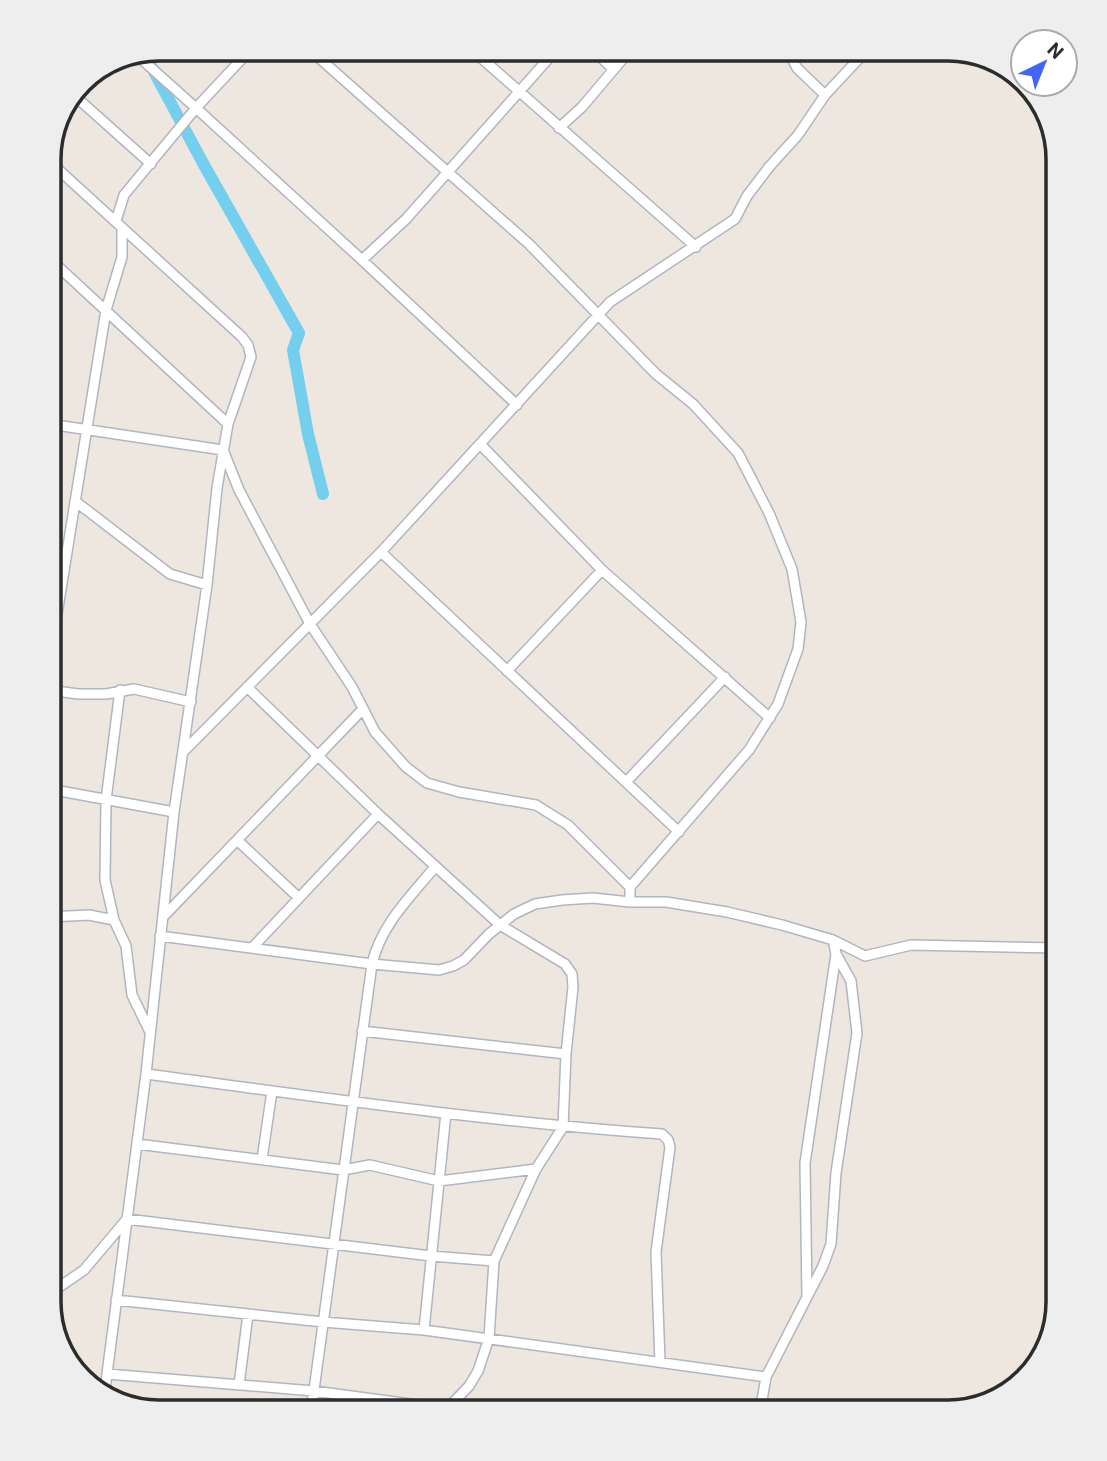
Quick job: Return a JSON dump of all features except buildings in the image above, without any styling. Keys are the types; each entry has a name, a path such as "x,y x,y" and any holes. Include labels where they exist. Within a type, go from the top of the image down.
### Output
{"street":[{"path":"61,582 106,310 122,257 119,224 124,194 196,108 240,61"},
{"path":"322,61 529,244 656,374 693,404 738,453 769,513 792,569 801,622 798,649 778,704 749,750 630,887 630,902"},
{"path":"484,61 696,247"},
{"path":"362,260 405,219 547,61"},
{"path":"605,61 613,69"},
{"path":"559,128 582,107 620,61"},
{"path":"793,61 825,95"},
{"path":"184,750 381,552 610,302 735,219 747,196 769,167 798,135 825,95 857,61"},
{"path":"145,62 517,405"},
{"path":"81,101 151,164"},
{"path":"61,172 242,337 248,345 251,357 228,424 223,450 207,585 174,812 146,1074 106,1383"},
{"path":"61,269 228,424"},
{"path":"61,426 223,450"},
{"path":"481,445 602,570 770,718"},
{"path":"223,450 239,490 310,624 375,732 406,767 427,783 459,792 536,805 568,825 630,887"},
{"path":"75,501 170,574 207,585"},
{"path":"381,552 679,832"},
{"path":"507,671 602,570"},
{"path":"626,782 725,677"},
{"path":"247,687 377,814 500,925 565,964 572,974 563,1127 536,1168 494,1261 489,1338 474,1381 456,1400"},
{"path":"61,691 106,694 134,689 191,702"},
{"path":"120,690 106,800 105,880 114,920 126,946 132,995 150,1032"},
{"path":"164,916 363,709"},
{"path":"61,791 174,812"},
{"path":"252,948 377,814"},
{"path":"237,840 299,898"},
{"path":"313,1400 362,1031 376,946 385,928 435,867"},
{"path":"160,936 372,964 439,970 464,960 500,925 535,904 593,898 666,902 727,912 833,940 865,956 911,945 1046,948"},
{"path":"61,916 89,915 114,920"},
{"path":"807,1298 805,1163 835,954 833,940"},
{"path":"762,1400 766,1377 823,1266 831,1244 836,1172 857,1033 851,981 835,954"},
{"path":"362,1031 566,1054"},
{"path":"146,1074 446,1114 563,1127 662,1134 670,1147 655,1269 660,1362"},
{"path":"262,1159 272,1091"},
{"path":"424,1330 446,1114"},
{"path":"137,1144 343,1170 370,1165 439,1181 536,1168"},
{"path":"127,1219 430,1256 494,1261"},
{"path":"61,1286 84,1270 127,1219"},
{"path":"116,1300 424,1330 766,1377"},
{"path":"239,1385 248,1314"},
{"path":"107,1374 314,1391 382,1400"}],"waterway":[{"path":"149,62 299,333 293,350 308,434 323,494"}]}
